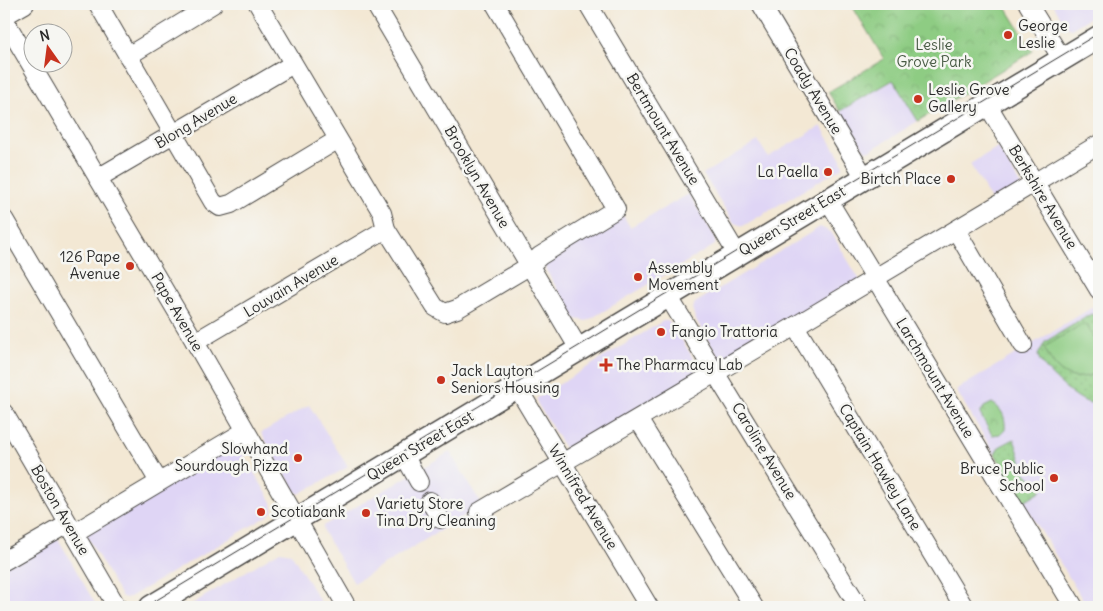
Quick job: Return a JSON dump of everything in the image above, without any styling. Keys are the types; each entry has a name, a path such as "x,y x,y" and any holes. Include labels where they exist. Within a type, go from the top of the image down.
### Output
{"main road":[{"name":"Queen Street East","path":"151,607 1099,37"}],"street":[{"path":"4,18 25,4"},
{"path":"98,4 213,202 220,207 231,204 337,140"},
{"path":"128,56 214,4"},
{"path":"258,4 382,213 386,229 435,307 445,313 457,309 529,266 540,256 616,209 495,4"},
{"name":"Brooklyn Avenue","path":"375,4 579,349"},
{"name":"Bertmount Avenue","path":"588,4 737,254"},
{"name":"Coady Avenue","path":"761,4 866,178"},
{"path":"1028,4 1062,59"},
{"name":"Pape Avenue","path":"4,18 195,342 297,520 340,605"},
{"name":"Blong Avenue","path":"98,178 293,64"},
{"name":"Berkshire Avenue","path":"987,104 1099,290"},
{"path":"479,512 1035,184 1099,144"},
{"name":"Larchmount Avenue","path":"828,200 1074,607"},
{"path":"4,219 159,482"},
{"name":"Louvain Avenue","path":"195,342 386,229"},
{"path":"956,230 1023,346"},
{"name":"Caroline Avenue","path":"668,296 859,607"},
{"name":"Captain Hawley Lane","path":"795,326 964,607"},
{"name":"Winnifred Avenue","path":"516,387 649,607"},
{"path":"638,419 754,607"},
{"name":"Boston Avenue","path":"6,422 117,607"},
{"path":"4,561 159,482 245,431"},
{"path":"404,455 419,482"},
{"path":"430,501 440,518"}],"shaded area":[{"path":"1053,4 1099,4 1099,12 1071,29 1066,26"},
{"path":"894,80 918,121 871,150 865,151 840,111"},
{"path":"821,126 841,159 843,167 743,226 734,223 703,174 758,141 768,157"},
{"path":"998,147 1021,186 993,203 970,164"},
{"path":"689,194 715,237 715,245 587,321 575,319 536,253 616,204 630,227"},
{"path":"820,227 831,232 861,282 723,365 695,318 692,308 695,303"},
{"name":"Bruce Public School","path":"1093,307 1099,318 1099,607 1087,607 956,390"},
{"path":"663,321 668,321 672,324 704,376 569,455 537,403 537,398"},
{"path":"309,405 348,467 299,494 295,491 261,433"},
{"path":"232,437 272,502 273,510 268,516 130,597 125,598 121,596 84,531"},
{"path":"450,452 482,505 354,583 324,533 323,526"},
{"path":"56,535 97,607 4,607 4,565"},
{"path":"280,551 291,553 322,605 187,607"}],"green space":[{"name":"Leslie Grove Park","path":"851,4 1004,4 1033,51 918,121 893,80 840,111 828,92 884,59"},
{"path":"1091,314 1096,315 1099,320 1099,398 1091,403 1077,397 1060,383 1045,367 1038,355 1045,342"},
{"path":"1081,325 1087,325 1099,348 1099,372 1089,376 1072,377 1059,370 1044,347"},
{"path":"992,403 999,408 1004,418 1005,430 1001,434 992,435 980,414 984,407"},
{"path":"1014,439 1025,472 1042,490 1023,502 995,454 999,447"}],"tram line":[{"path":"145,607 1099,33"}],"place":[{"name":"George Leslie","path":"1008,35"},
{"name":"Leslie Grove Gallery","path":"918,99"},
{"name":"La Paella","path":"828,172"},
{"name":"Birtch Place","path":"951,179"},
{"name":"126 Pape Avenue","path":"130,266"},
{"name":"Assembly Movement","path":"638,277"},
{"name":"Fangio Trattoria","path":"661,332"},
{"name":"The Pharmacy Lab","path":"606,365"},
{"name":"Jack Layton Seniors Housing","path":"441,380"},
{"name":"Slowhand Sourdough Pizza","path":"298,458"},
{"name":"Bruce Public School","path":"1054,478"},
{"name":"Scotiabank","path":"261,512"},
{"name":"Variety Store Tina Dry Cleaning","path":"366,513"}]}
